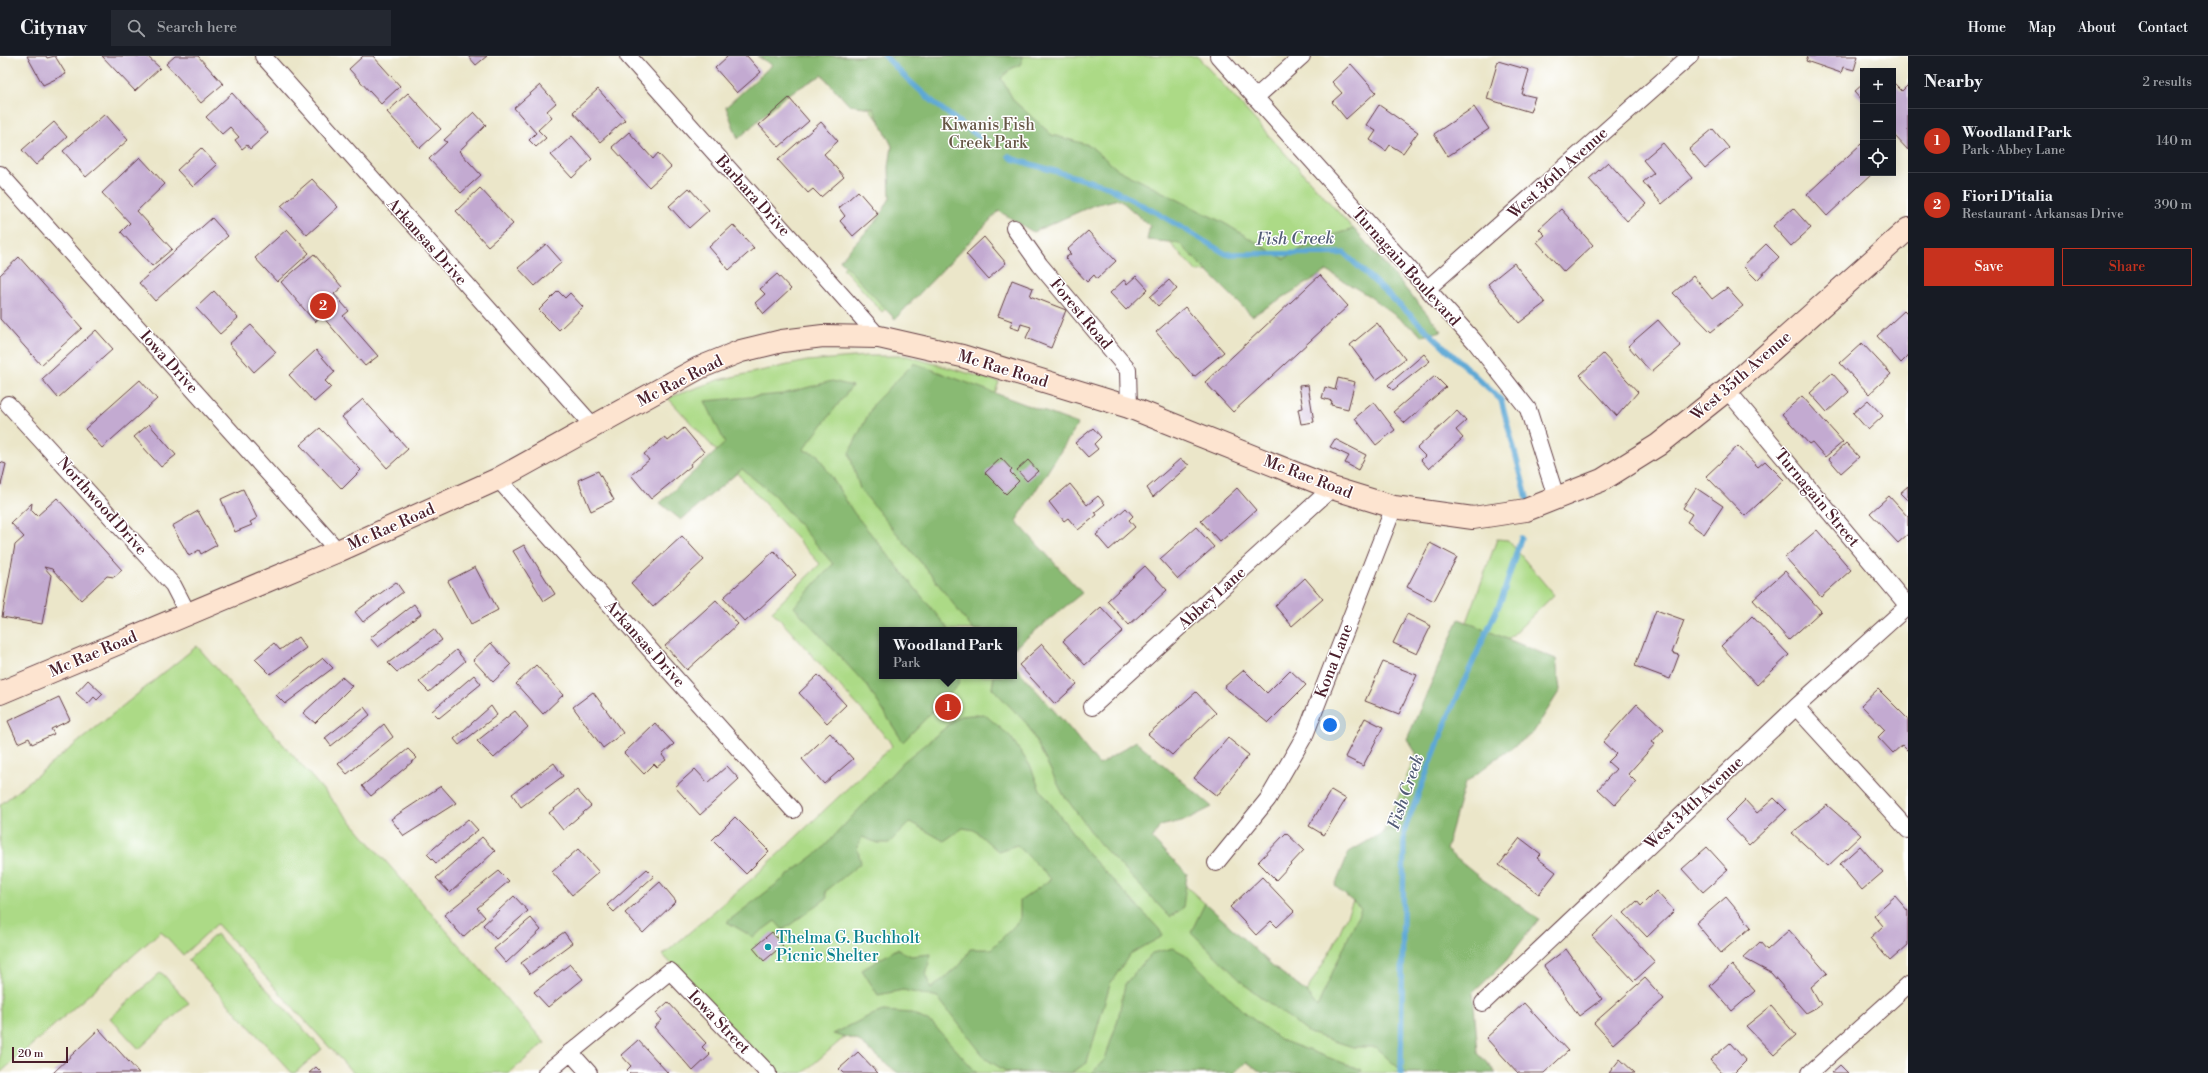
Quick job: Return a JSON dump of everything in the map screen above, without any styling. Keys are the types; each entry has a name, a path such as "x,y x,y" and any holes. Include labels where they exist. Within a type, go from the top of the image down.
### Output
{"street":[{"name":"Arkansas Drive","path":"263,56 594,427"},
{"name":"Barbara Drive","path":"628,56 879,337"},
{"name":"Turnagain Boulevard","path":"1218,56 1476,343 1528,409 1557,500"},
{"path":"1255,98 1302,56"},
{"name":"West 36th Avenue","path":"1427,290 1690,56"},
{"name":"Iowa Drive","path":"0,174 338,551"},
{"name":"Forest Road","path":"1014,228 1040,265 1128,370 1129,407"},
{"name":"West 35th Avenue","path":"1557,500 1602,480 1658,445 1727,390 1908,229"},
{"name":"Mc Rae Road","path":"0,693 338,551 498,479 699,368 741,351 782,342 823,336 879,337 962,356 1129,407 1332,488 1394,507 1473,518 1526,510 1557,500"},
{"name":"Turnagain Street","path":"1727,390 1908,606"},
{"name":"Northwood Drive","path":"8,404 173,585 188,614"},
{"name":"Arkansas Drive","path":"498,479 793,810"},
{"name":"Abbey Lane","path":"1092,707 1332,488"},
{"name":"Kona Lane","path":"1216,863 1268,799 1305,735 1394,507"},
{"name":"West 34th Avenue","path":"1483,1003 1796,707 1908,606"},
{"path":"1796,707 1908,830"},
{"name":"Iowa Street","path":"570,1052 670,971 768,1073"},
{"path":"1810,1073 1908,985"},
{"path":"546,1073 570,1052 589,1073"}],"green space":[{"path":"757,56 1022,56 1021,64 1011,69 1001,78 1014,101 1052,135 1089,145 1117,169 1224,223 1284,259 1320,238 1354,229 1442,331 1423,336 1369,296 1327,271 1252,316 1179,243 1147,240 1150,226 1119,199 1094,205 1033,232 999,211 895,319 840,260 878,219 890,198 889,167 892,146 873,108 849,105 822,75 785,96 738,139 726,107 772,65"},
{"name":"Kiwanis Fish Creek Park","path":"829,56 1197,56 1387,266 1359,284 1319,264 1197,272 1140,211 1104,178 999,211 882,312 843,268 922,192 927,184"},
{"path":"866,356 907,356 999,382 985,422 1014,627 879,627 879,679 1012,679 1151,854 1274,967 1306,992 1334,945 1398,798 1445,683 1497,539 1508,540 1554,595 1493,654 1435,788 1442,1073 1274,1073 1249,1045 1218,1073 908,1073 855,1028 803,1073 776,1073 663,955 755,876 892,746 888,739 772,611 820,564 668,398 718,380 807,361"},
{"path":"914,363 1078,424 1016,521 1082,593 1017,646 1017,627 971,627 932,576 860,489 849,453 874,403"},
{"path":"832,381 852,386 803,450 817,454 854,513 947,627 879,627 879,679 959,679 958,685 903,742 868,687 794,607 833,564 775,496 742,469 681,520 660,503 725,443 705,401 783,394"},
{"path":"1459,619 1556,659 1560,690 1533,733 1465,783 1446,850 1479,877 1539,919 1506,961 1473,993 1478,1053 1496,1073 1404,1073 1375,1047 1353,1047 1309,1033 1245,985 1191,932 1205,903 1274,967 1306,992 1317,1007 1361,909 1335,886 1349,852 1392,827 1420,759 1407,739"},
{"path":"197,646 545,1043 509,1073 353,1073 217,924 183,955 161,931 0,1073 0,805"},
{"path":"1017,668 1071,730 1099,765 1136,741 1212,807 1186,820 1160,826 1152,839 1187,874 1183,908 1170,917 1100,844 1063,794 1027,724 992,688 994,679 1017,679"},
{"path":"984,714 1010,736 1031,767 1039,788 1090,856 1159,929 1163,936 1130,954 1110,984 1087,1063 1070,1073 1007,1072 986,1059 938,998 903,990 878,995 862,970 897,949 911,956 931,954 926,976 931,989 961,964 970,949 991,949 1020,920 1020,901 1051,879 1017,845 998,851 974,830 963,828 944,841 910,822 889,843 878,843 862,837 857,847 861,863 826,891 827,898 783,930 775,921 753,937 727,922 821,850 903,762 960,716"},
{"path":"216,934 322,1049 295,1073 292,1073 188,960"},
{"path":"1173,948 1186,955 1246,1014 1281,1040 1362,1070 1360,1073 1262,1073 1247,1062 1233,1073 1092,1073 1105,1059 1118,1019 1125,984 1152,953"},
{"path":"161,972 189,1003 139,1049 110,1018"},
{"path":"883,1011 912,1013 933,1024 977,1073 898,1073 857,1040 833,1034 869,1016"}],"building":[{"path":"27,56 46,56 47,58 55,56 66,74 43,85"},
{"path":"102,56 147,56 160,68 135,91"},
{"path":"175,56 198,56 223,84 201,103 166,64"},
{"path":"363,56 373,56 400,86 381,104 349,69"},
{"path":"468,56 487,56 476,65"},
{"path":"728,56 747,56 761,72 737,93 715,68"},
{"path":"1808,56 1858,56 1854,70 1843,67 1841,73 1806,61"},
{"path":"1498,61 1529,70 1522,94 1535,97 1530,112 1487,99"},
{"path":"1351,64 1376,92 1346,119 1332,102 1342,93 1332,82"},
{"path":"540,85 556,103 547,111 552,117 538,130 546,138 536,147 529,140 536,133 514,108"},
{"path":"1896,85 1902,91 1908,85 1908,150 1896,137"},
{"path":"1860,87 1860,99 1854,92"},
{"path":"598,89 625,120 600,142 573,112"},
{"path":"232,93 268,133 250,149 247,145 242,149 235,140 239,137 230,127 222,134 206,117"},
{"path":"408,93 441,129 420,148 387,112"},
{"path":"789,98 809,121 779,147 759,125"},
{"path":"1379,105 1418,132 1403,153 1390,145 1386,151 1370,140 1376,131 1366,125"},
{"path":"1474,107 1489,129 1448,156 1434,134"},
{"path":"474,112 486,125 459,151 481,175 461,193 429,159 447,142 444,140"},
{"path":"105,114 128,140 86,177 63,151"},
{"path":"54,122 67,137 36,165 22,150"},
{"path":"821,122 838,141 824,154 844,177 821,197 813,189 808,193 778,160"},
{"path":"1713,129 1729,148 1705,168 1689,149"},
{"path":"629,132 653,159 658,153 671,167 649,187 612,147"},
{"path":"572,136 592,159 572,178 551,155"},
{"path":"1663,143 1692,178 1662,204 1643,182 1654,173 1643,160"},
{"path":"1860,145 1860,176 1870,176 1827,216 1807,194"},
{"path":"201,148 217,165 193,187 177,170"},
{"path":"140,157 165,184 137,211 172,249 152,266 121,232 130,223 102,193"},
{"path":"1608,162 1646,204 1627,221 1589,179"},
{"path":"312,179 338,207 307,235 281,206"},
{"path":"480,188 513,224 488,246 456,211"},
{"path":"689,188 709,210 689,228 669,206"},
{"path":"858,191 878,214 853,236 840,221 845,216 839,208"},
{"path":"1793,208 1811,228 1791,246 1773,226"},
{"path":"1561,209 1593,245 1564,272 1537,242 1545,235 1539,229"},
{"path":"212,218 228,236 155,301 139,283"},
{"path":"733,225 754,248 729,270 709,247"},
{"path":"287,229 309,253 277,282 255,258"},
{"path":"1088,231 1116,261 1097,279 1094,275 1087,282 1065,258 1071,254 1067,250"},
{"path":"984,237 1006,263 988,279 966,254"},
{"path":"546,244 562,262 535,286 518,268"},
{"path":"1766,244 1779,257 1757,280 1743,266"},
{"path":"314,254 342,287 334,294 349,311 343,316 378,356 365,366 322,316 315,322 281,282"},
{"path":"19,257 82,328 41,365 0,319 0,275"},
{"path":"1514,263 1545,303 1519,323 1488,284"},
{"path":"777,274 791,289 764,314 755,303 765,294 760,289"},
{"path":"1320,275 1348,306 1233,412 1205,382"},
{"path":"1136,276 1148,289 1126,310 1110,293 1124,280 1127,284"},
{"path":"1693,276 1712,299 1727,288 1743,306 1711,332 1673,293"},
{"path":"1012,280 1033,288 1030,296 1066,310 1051,348 1026,338 1031,327 1021,324 1019,330 1010,327 1012,321 998,316"},
{"path":"1169,280 1177,289 1158,306 1150,297"},
{"path":"214,291 238,318 220,334 196,308"},
{"path":"558,291 565,298 570,293 583,307 559,330 539,310"},
{"path":"1185,307 1224,352 1194,377 1156,332"},
{"path":"1904,311 1908,315 1908,356 1901,363 1877,336"},
{"path":"1658,320 1681,346 1651,372 1628,346"},
{"path":"1377,323 1405,359 1376,380 1350,345"},
{"path":"251,325 276,352 254,372 229,344"},
{"path":"96,330 113,349 58,398 42,379"},
{"path":"1862,343 1891,374 1869,394 1840,363"},
{"path":"316,350 335,372 325,381 331,387 314,402 289,375"},
{"path":"1424,354 1430,361 1393,390 1388,385"},
{"path":"1603,354 1638,392 1617,416 1580,375"},
{"path":"1832,373 1849,392 1827,412 1810,393"},
{"path":"1435,376 1446,387 1405,423 1393,412"},
{"path":"1338,378 1355,382 1348,409 1331,405 1332,401 1322,398 1325,387 1335,390"},
{"path":"140,380 157,399 102,448 85,429"},
{"path":"1308,385 1314,422 1301,424 1298,409 1303,408 1299,386"},
{"path":"1802,396 1843,442 1825,457 1812,442 1809,444 1782,414"},
{"path":"363,399 408,449 387,468 342,417"},
{"path":"1868,400 1883,416 1868,430 1853,413"},
{"path":"1374,402 1395,430 1376,445 1355,418"},
{"path":"1457,411 1466,421 1456,430 1463,438 1429,469 1421,460 1425,456 1417,448"},
{"path":"149,424 176,455 161,467 134,437"},
{"path":"320,428 361,470 342,489 300,445"},
{"path":"684,428 704,452 690,464 691,466 651,499 631,475 649,460 644,454 665,437 668,441"},
{"path":"1093,428 1101,437 1094,444 1098,449 1088,457 1075,443"},
{"path":"1335,439 1366,455 1358,470 1345,463 1349,456 1330,447"},
{"path":"1846,443 1859,457 1841,473 1829,459"},
{"path":"1738,446 1758,467 1765,461 1784,480 1745,516 1706,476"},
{"path":"1001,458 1012,470 1010,472 1019,481 1006,494 985,473"},
{"path":"1180,459 1189,465 1153,497 1147,488"},
{"path":"1028,460 1038,471 1027,481 1017,470"},
{"path":"0,462 6,464 1,485 0,485"},
{"path":"598,471 614,500 591,511 578,480"},
{"path":"1070,484 1087,505 1098,496 1105,504 1095,512 1097,515 1078,530 1068,518 1064,521 1049,502"},
{"path":"1908,486 1908,501 1900,493"},
{"path":"1237,488 1256,510 1220,542 1201,521"},
{"path":"1696,488 1723,506 1704,534 1687,522 1692,514 1683,508"},
{"path":"243,489 257,518 250,522 252,525 235,532 221,499"},
{"path":"1889,496 1908,517 1908,534 1898,543 1870,513"},
{"path":"57,498 122,570 114,577 107,576 81,600 52,569 44,567 51,575 42,624 2,617 15,545 24,537 11,523 32,503 31,510 37,516"},
{"path":"1126,508 1133,516 1129,520 1135,527 1109,550 1096,535"},
{"path":"198,511 217,545 201,554 199,550 189,556 172,526"},
{"path":"1196,527 1214,547 1178,579 1160,559"},
{"path":"1817,530 1851,570 1821,597 1785,557"},
{"path":"682,536 704,560 653,607 631,583"},
{"path":"1430,543 1457,557 1434,601 1407,587"},
{"path":"524,545 555,594 544,601 513,551"},
{"path":"774,551 796,575 745,622 723,598"},
{"path":"1145,566 1167,590 1129,625 1107,601"},
{"path":"475,567 498,610 471,624 448,581"},
{"path":"1785,571 1821,611 1789,640 1753,600"},
{"path":"1305,578 1323,599 1292,626 1275,606"},
{"path":"396,582 403,592 363,622 355,612"},
{"path":"716,600 738,624 687,670 665,646"},
{"path":"414,604 421,614 378,647 370,638"},
{"path":"1101,607 1123,631 1085,665 1063,641"},
{"path":"1656,610 1684,620 1672,653 1679,655 1670,679 1635,666"},
{"path":"1407,614 1431,626 1417,654 1393,643"},
{"path":"1752,616 1789,655 1757,685 1721,646"},
{"path":"434,629 442,640 397,672 388,663"},
{"path":"298,637 306,648 270,674 255,659 274,643 280,650"},
{"path":"491,643 511,665 493,682 473,660"},
{"path":"1042,644 1077,684 1055,704 1019,665"},
{"path":"456,650 465,661 429,692 419,682"},
{"path":"323,658 333,668 285,704 276,695"},
{"path":"1383,662 1417,675 1399,714 1365,701"},
{"path":"536,665 563,695 543,714 516,684"},
{"path":"1244,670 1267,693 1290,670 1306,685 1268,723 1224,687"},
{"path":"474,675 481,684 439,718 432,711"},
{"path":"818,675 846,705 827,723 799,693"},
{"path":"342,677 352,686 315,723 303,713"},
{"path":"88,680 103,694 97,700 94,697 88,704 76,693"},
{"path":"1878,689 1908,719 1908,751 1902,745 1893,753 1878,737 1885,730 1861,705"},
{"path":"593,692 623,733 603,748 573,707"},
{"path":"1196,692 1216,713 1172,755 1148,734"},
{"path":"59,697 70,720 51,729 54,734 32,744 29,738 18,743 8,721"},
{"path":"1637,704 1664,729 1652,742 1655,744 1628,774 1636,782 1615,805 1598,789 1616,769 1608,762 1616,754 1603,742"},
{"path":"491,706 497,715 459,745 454,739"},
{"path":"364,707 370,715 331,746 325,738"},
{"path":"515,711 528,727 494,758 477,741"},
{"path":"1365,718 1383,727 1363,766 1345,757"},
{"path":"655,723 674,744 662,755 666,760 657,767 654,764 644,774 624,753"},
{"path":"384,724 393,737 347,774 338,764"},
{"path":"830,733 853,759 824,784 802,759"},
{"path":"1228,738 1249,755 1217,796 1194,778"},
{"path":"408,749 417,758 371,796 362,786"},
{"path":"554,763 563,776 521,807 512,794"},
{"path":"727,766 739,779 700,815 675,787 695,769 708,783"},
{"path":"441,786 456,803 404,836 391,819"},
{"path":"577,790 591,806 563,830 549,813"},
{"path":"1331,790 1346,799 1324,835 1309,826"},
{"path":"1774,798 1786,810 1749,845 1725,820 1745,800 1757,813"},
{"path":"1827,805 1861,835 1828,866 1792,833"},
{"path":"735,817 769,851 746,874 712,840"},
{"path":"468,819 478,830 436,863 427,854"},
{"path":"1286,833 1304,850 1276,880 1258,862"},
{"path":"482,837 495,851 450,893 436,878"},
{"path":"1520,838 1541,854 1537,858 1556,872 1539,894 1499,865"},
{"path":"1860,846 1883,872 1862,890 1840,864"},
{"path":"1707,847 1728,870 1703,892 1682,869"},
{"path":"578,849 599,872 572,895 552,872"},
{"path":"647,869 654,876 614,912 607,905"},
{"path":"499,871 509,881 477,908 485,917 463,937 444,915"},
{"path":"1262,877 1294,911 1277,927 1271,921 1256,935 1230,907"},
{"path":"660,882 676,901 643,933 625,913"},
{"path":"1656,891 1674,911 1647,937 1624,913 1637,901 1641,906"},
{"path":"514,896 528,911 496,939 483,925"},
{"path":"1895,896 1908,911 1908,945 1890,961 1870,938 1883,926 1874,915"},
{"path":"1726,897 1751,927 1721,953 1696,923"},
{"path":"1613,916 1655,962 1634,981 1592,936"},
{"path":"531,918 541,930 506,963 494,949"},
{"path":"1789,930 1827,973 1811,987 1821,1005 1806,1013 1771,973 1743,958 1760,942 1767,950"},
{"path":"564,932 572,943 530,974 521,963"},
{"name":"Thelma G. Buchholt Picnic Shelter","path":"772,932 783,945 764,961 753,948"},
{"path":"1566,949 1602,999 1579,1016 1544,966"},
{"path":"570,964 583,979 548,1007 534,992"},
{"path":"1732,965 1755,991 1732,1011 1710,986"},
{"path":"1645,978 1664,999 1613,1044 1594,1023"},
{"path":"668,1002 706,1043 702,1047 710,1055 693,1071 654,1027 662,1020 656,1013"},
{"path":"1524,1003 1568,1051 1544,1073 1518,1073 1486,1038"},
{"path":"1771,1006 1796,1035 1774,1055 1746,1026"},
{"path":"99,1029 139,1073 53,1073"},
{"path":"638,1040 668,1073 630,1073 627,1070 631,1066 621,1055"},
{"path":"1730,1043 1746,1061 1734,1073 1722,1073 1710,1060"},
{"path":"858,1052 878,1073 843,1073 839,1069"},
{"path":"1620,1059 1635,1073 1609,1073"},
{"path":"1840,1065 1848,1073 1831,1073"},
{"path":"316,1067 322,1073 309,1073"}],"waterway":[{"name":"Fish Creek","path":"885,56 908,80 933,102 987,142"},
{"name":"Fish Creek","path":"1009,156 1013,159 1106,186 1157,213 1226,254 1344,253 1501,400 1529,505"},
{"name":"Fish Creek","path":"1401,1073 1404,831 1451,710 1502,598 1521,538"}],"place":[{"name":"Fiori D'italia","path":"323,306"},
{"name":"Woodland Park","path":"948,707"},
{"name":"Thelma G. Buchholt Picnic Shelter","path":"768,947"}]}
